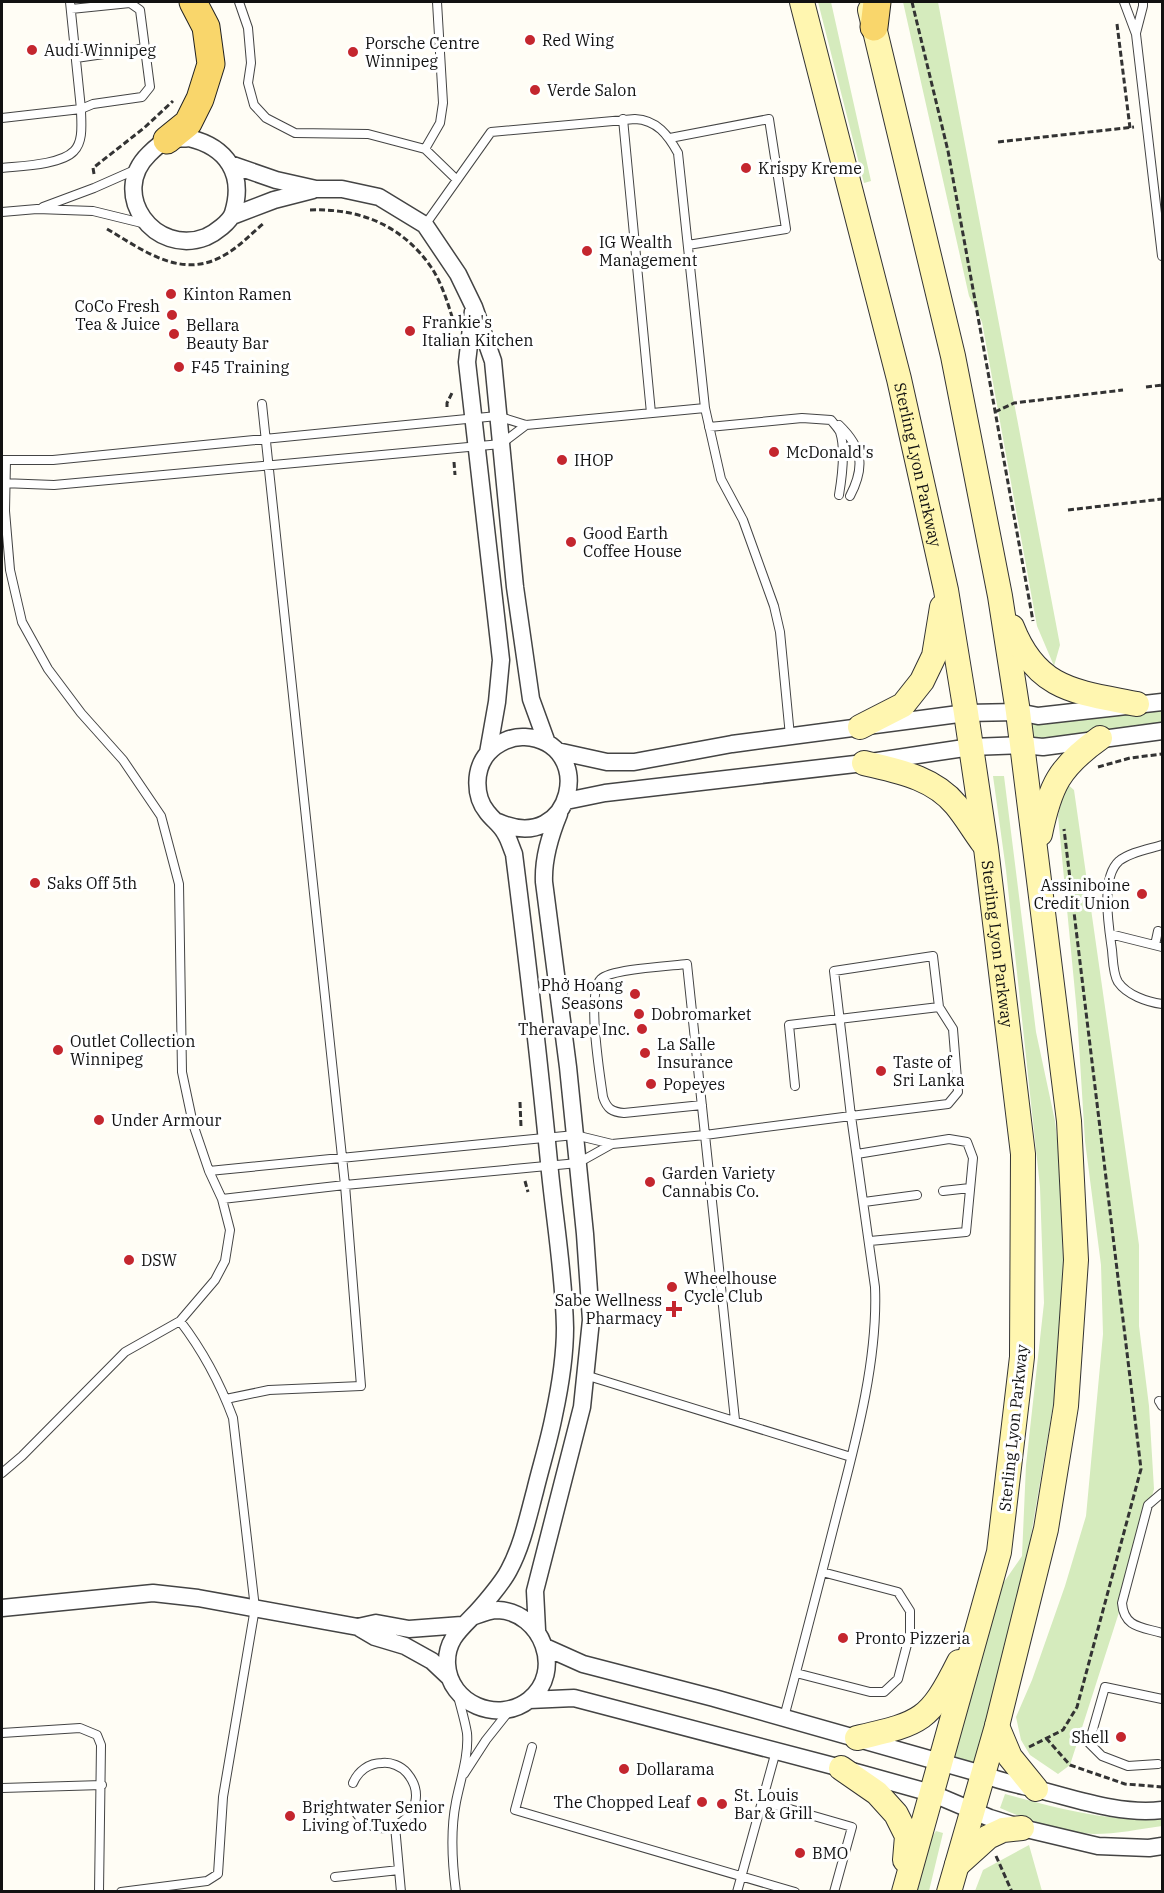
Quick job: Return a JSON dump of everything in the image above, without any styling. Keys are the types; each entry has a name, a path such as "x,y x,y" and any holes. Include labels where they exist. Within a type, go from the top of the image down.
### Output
{"main road":[{"path":"167,140 188,123 200,99 211,64 206,27 192,2"},
{"name":"Sterling Lyon Parkway","path":"802,2 899,379 946,590 986,848 1023,1154 1022,1357 999,1552 903,1892"},
{"path":"873,10 953,356 1000,596 1018,712 1068,1121 1076,1260 1066,1406 1046,1529 997,1726 949,1892"},
{"path":"860,727 903,705 922,681 933,656 946,590"},
{"path":"1000,596 1020,648 1044,677 1072,691 1137,704"},
{"path":"1036,854 1047,801 1062,772 1079,753 1100,738"},
{"path":"864,763 914,776 941,790 956,804 986,848"},
{"path":"857,1738 895,1729 919,1720 934,1706 948,1685 984,1611"},
{"path":"997,1726 1010,1757 1036,1789"},
{"path":"842,1768 877,1793 896,1814 907,1836 903,1892"},
{"path":"957,1865 988,1837 1003,1830 1022,1828"}],"street":[{"path":"232,216 237,196 236,179 230,164 219,151 206,142 189,138 167,140 144,159 136,174 134,192 137,209 147,224 160,235 176,241 194,241 210,236 232,216 274,200 316,189"},
{"path":"2,1608 153,1593 198,1598 358,1627 375,1637 405,1647 432,1661 468,1702 481,1709 496,1711 511,1710 529,1700 539,1689 548,1661 545,1647 537,1630 535,1591 582,1407 591,1320 575,1135 544,882 550,835 569,788 569,774 564,762 552,747 531,699 515,587 493,360 474,307 458,274 425,225 379,197 342,189 316,189 274,179 230,164"},
{"path":"474,307 467,362 501,660 497,702 488,753"},
{"path":"1162,702 1038,716 1018,712 966,713 732,744 634,762 607,762 552,747 528,737 509,739 488,753 480,767 477,782 479,798 486,812 510,828 524,830 537,828 550,822 563,806 620,791 864,763 971,747 1022,745 1043,747 1162,731"},
{"path":"453,1684 447,1663 448,1649 453,1636 509,1570 524,1530 554,1416 565,1329 547,1138 514,854 498,822"},
{"path":"358,1627 376,1623 409,1629 467,1621 485,1612 499,1610 525,1619 537,1630"},
{"path":"545,1647 583,1664 941,1761 999,1781 1102,1806 1148,1812 1162,1810"},
{"path":"529,1700 573,1698 931,1793 1022,1828 1098,1846 1149,1848 1162,1846"}],"lane":[{"path":"239,2 248,28 251,63 248,83 254,105 266,118 295,133 368,134 425,149 457,180"},
{"path":"425,149 440,123 443,103 437,2"},
{"path":"1124,2 1136,34 1162,256"},
{"path":"1136,34 1143,2"},
{"path":"2,118 81,109 93,104 142,97 150,87 140,10 130,3 71,5 81,109 81,137 75,151 57,160 2,168"},
{"path":"76,58 145,48"},
{"path":"623,119 651,412"},
{"path":"425,225 491,132 623,119 646,120 670,138 678,153 705,408 721,479 743,520 774,606 780,632 790,736"},
{"path":"670,138 769,119 786,229 688,245"},
{"path":"37,209 139,168"},
{"path":"2,212 37,209 93,211 147,224"},
{"path":"226,1399 269,1390 361,1386 345,1185 262,404"},
{"path":"2,1473 22,1456 125,1352 180,1321 215,1280 225,1261 230,1230 222,1199 192,1124 182,1072 179,884 161,816 123,760 81,713 48,669 22,622 10,570 4,460 53,460 497,416 526,425 705,408"},
{"path":"709,427 802,418 831,420 845,431 859,450 858,481 850,496"},
{"path":"831,420 840,432 842,475 839,495"},
{"path":"4,483 54,485 476,447 501,444 526,425"},
{"path":"1162,845 1119,861 1111,873 1107,904 1117,980 1126,991 1162,1004"},
{"path":"1110,934 1159,946 1158,931"},
{"path":"209,1171 575,1135 612,1144 705,1135 851,1116 948,1104 958,1092 953,1029 939,1007 933,956 834,971 851,1116 870,1241 876,1315 872,1355 851,1457 784,1718"},
{"path":"702,1105 624,1113 614,1112 606,1106 599,1063 594,996 601,978 615,972 687,964 702,1105 735,1420"},
{"path":"795,1086 789,1025 939,1007"},
{"path":"857,1154 949,1139 967,1142 974,1158 966,1232 870,1241"},
{"path":"222,1199 578,1163 612,1144"},
{"path":"943,1191 970,1188"},
{"path":"864,1202 917,1195"},
{"path":"121,1892 207,1881 218,1874 223,1797 255,1608 233,1418 201,1349 180,1321"},
{"path":"585,1375 851,1457"},
{"path":"1162,1493 1148,1505 1122,1603 1123,1615 1131,1624 1162,1633"},
{"path":"796,1672 870,1692 884,1692 898,1679 910,1633 910,1611 898,1592 822,1572"},
{"path":"453,1684 467,1734 462,1777 455,1804 453,1831 452,1860 456,1892"},
{"path":"1158,1764 1128,1766 1102,1756 1089,1743 1105,1687 1162,1699"},
{"path":"462,1777 486,1740 511,1710"},
{"path":"2,1733 80,1728 97,1735 101,1745 102,1785 99,1892"},
{"path":"532,1747 515,1810 795,1892"},
{"path":"737,1892 776,1751"},
{"path":"352,1806 364,1823 385,1829 395,1827 404,1821 412,1812 416,1801 412,1779 395,1765 384,1762 373,1764 363,1769 353,1783"},
{"path":"2,1788 102,1785"},
{"path":"762,1801 852,1827 834,1892"},
{"path":"395,1827 401,1892"},
{"path":"335,1877 399,1870"}],"path":[{"path":"912,2 948,151 1034,628"},
{"path":"1116,13 1130,128"},
{"path":"998,142 1147,126"},
{"path":"300,212 329,209 357,214 375,219 394,231 412,246 431,267 445,295 455,326"},
{"path":"104,227 158,259 193,265 210,262 228,253 266,222"},
{"path":"1146,387 1162,386"},
{"path":"995,412 1014,403 1124,390"},
{"path":"1068,510 1162,499"},
{"path":"1096,768 1130,758 1162,754"},
{"path":"1046,1738 1070,1765 1125,1784 1162,1787"}],"green space":[{"path":"818,2 831,2 871,181 864,183"},
{"path":"903,2 938,2 1060,645 1054,666 1037,626 982,322 969,296"},
{"path":"1162,702 1162,731 1022,745 1018,712"},
{"path":"993,776 1004,776 1036,1032 1055,1121 1059,1156 1063,1258 1057,1382 1027,1559 982,1774 941,1762 984,1611 1022,1556 1026,1465 1044,1303 1040,1187 1006,870"},
{"path":"1066,783 1074,790 1139,1245 1139,1326 1149,1406 1154,1489 1122,1603 1070,1765 1058,1774 1030,1755 1021,1740 1016,1717 1032,1680 1065,1586 1086,1516 1103,1334 1101,1265 1085,1141 1077,1013 1058,816"},
{"path":"1005,1794 1102,1816 1162,1819 1162,1826 1103,1834 1070,1831 1000,1808"},
{"path":"936,1831 943,1833 929,1891 916,1892 930,1840"},
{"path":"1029,1845 1042,1891 975,1891 983,1870"}],"place":[{"name":"Red Wing","path":"530,40"},
{"name":"Audi Winnipeg","path":"32,50"},
{"name":"Porsche Centre Winnipeg","path":"353,52"},
{"name":"Verde Salon","path":"535,90"},
{"name":"Krispy Kreme","path":"746,168"},
{"name":"IG Wealth Management","path":"587,251"},
{"name":"Kinton Ramen","path":"171,294"},
{"name":"CoCo Fresh Tea & Juice","path":"172,315"},
{"name":"Frankie's Italian Kitchen","path":"410,331"},
{"name":"Bellara Beauty Bar","path":"174,334"},
{"name":"F45 Training","path":"179,367"},
{"name":"McDonald's","path":"774,452"},
{"name":"IHOP","path":"562,460"},
{"name":"Good Earth Coffee House","path":"571,542"},
{"name":"Saks Off 5th","path":"35,883"},
{"name":"Assiniboine Credit Union","path":"1142,894"},
{"name":"Phở Hoang Seasons","path":"635,994"},
{"name":"Dobromarket","path":"639,1014"},
{"name":"Theravape Inc.","path":"642,1029"},
{"name":"Outlet Collection Winnipeg","path":"58,1050"},
{"name":"La Salle Insurance","path":"645,1053"},
{"name":"Taste of Sri Lanka","path":"881,1071"},
{"name":"Popeyes","path":"651,1084"},
{"name":"Under Armour","path":"99,1120"},
{"name":"Garden Variety Cannabis Co.","path":"650,1182"},
{"name":"DSW","path":"129,1260"},
{"name":"Wheelhouse Cycle Club","path":"672,1287"},
{"name":"Sabe Wellness Pharmacy","path":"674,1309"},
{"name":"Pronto Pizzeria","path":"843,1638"},
{"name":"Shell","path":"1121,1737"},
{"name":"Dollarama","path":"624,1769"},
{"name":"The Chopped Leaf","path":"702,1802"},
{"name":"St. Louis Bar & Grill","path":"722,1804"},
{"name":"Brightwater Senior Living of Tuxedo","path":"290,1816"},
{"name":"BMO","path":"800,1853"}]}
